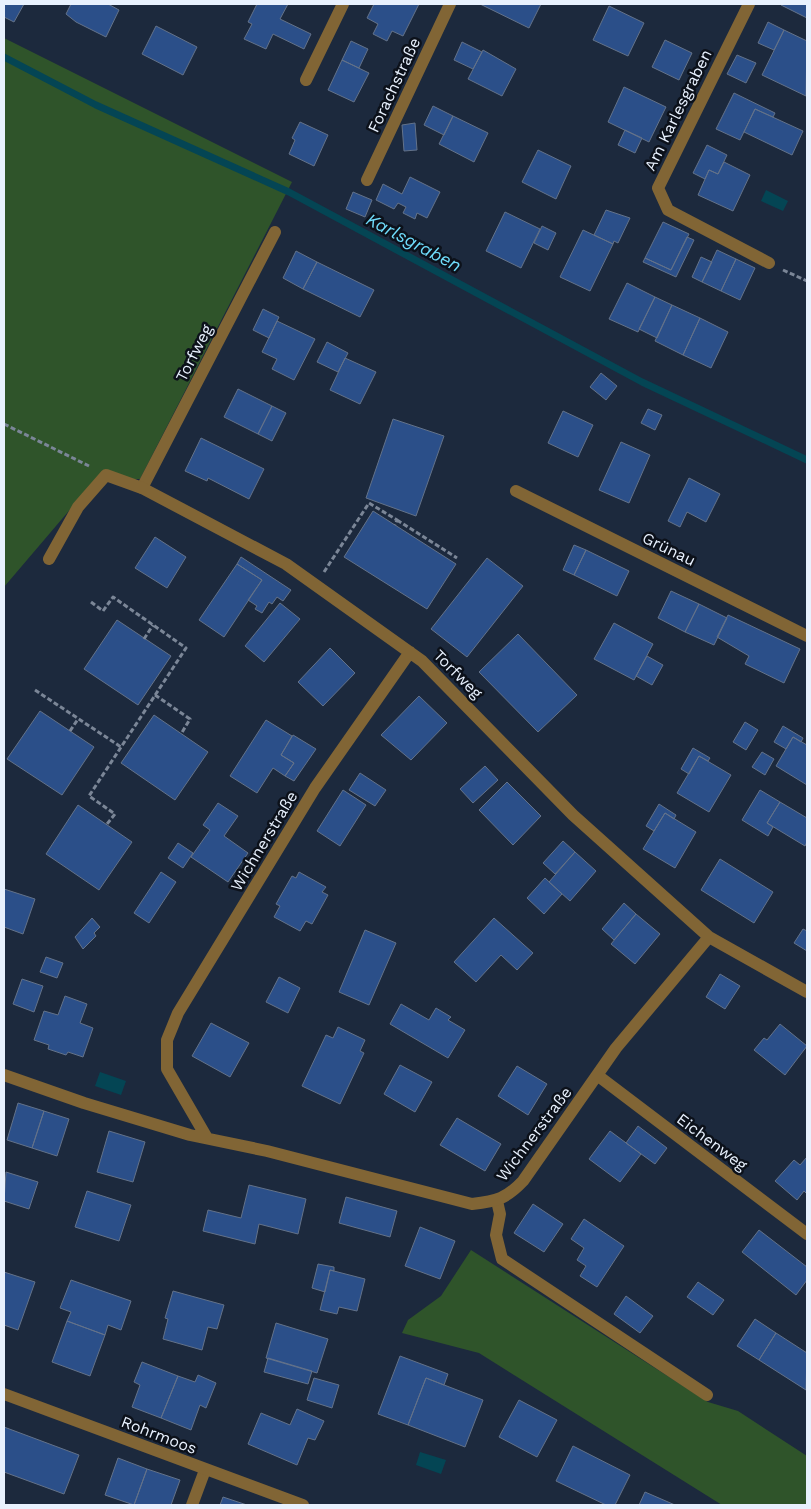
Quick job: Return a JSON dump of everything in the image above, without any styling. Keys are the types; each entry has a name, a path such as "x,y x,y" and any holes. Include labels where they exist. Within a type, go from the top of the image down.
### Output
{"street":[{"path":"306,80 343,4"},
{"name":"Forachstraße","path":"367,180 450,4"},
{"name":"Am Karlesgraben","path":"749,4 658,188 668,210 769,263"},
{"name":"Torfweg","path":"142,488 275,232"},
{"path":"49,559 78,507 106,474"},
{"name":"Torfweg","path":"106,474 142,488 286,564 422,660 572,815 709,937"},
{"name":"Grünau","path":"516,490 807,636"},
{"name":"Wichnerstraße","path":"207,1138 167,1069 167,1040 178,1013 315,788 410,652"},
{"path":"709,937 807,992"},
{"name":"Wichnerstraße","path":"4,1075 84,1103 190,1135 472,1204 496,1201 511,1193 523,1181 616,1048 709,937"},
{"name":"Eichenweg","path":"597,1075 807,1234"},
{"path":"496,1201 500,1214 496,1235 502,1259 707,1395"},
{"name":"Rohrmoos","path":"4,1394 289,1503 303,1505"},
{"path":"192,1505 205,1470"}],"path":[{"path":"769,263 807,281"},
{"path":"4,424 106,474"},
{"path":"315,585 369,504 457,558"},
{"path":"395,525 397,520"},
{"path":"91,602 103,611 113,597 186,648 88,796 114,814 107,824"},
{"path":"144,639 153,625"},
{"path":"35,690 121,747"},
{"path":"155,695 190,719 181,734"},
{"path":"70,731 78,719"}],"green space":[{"path":"4,38 292,182 140,479 96,479 4,587"},
{"path":"471,1250 708,1402 738,1411 807,1456 807,1505 722,1505 479,1353 402,1333 408,1320 441,1296"}],"water":[{"path":"766,190 788,201 783,211 761,201"},
{"path":"100,1072 126,1081 121,1095 95,1086"},
{"path":"420,1452 446,1460 441,1474 416,1465"}],"building":[{"path":"4,4 24,4 14,22 4,17"},
{"path":"71,4 108,4 119,10 106,37 76,22 66,14"},
{"path":"257,4 288,4 280,19 311,34 304,49 273,34 266,49 244,39 252,24 248,22"},
{"path":"374,4 419,4 403,36 392,31 387,41 373,34 378,24 367,18"},
{"path":"480,4 541,4 529,28"},
{"path":"807,4 807,18 781,5"},
{"path":"609,6 644,23 628,56 593,40"},
{"path":"768,22 784,30 774,50 758,43"},
{"path":"156,26 197,47 183,75 142,54"},
{"path":"784,30 807,41 806,96 762,75"},
{"path":"665,40 692,53 679,80 652,67"},
{"path":"351,41 368,49 359,68 342,60"},
{"path":"462,42 482,52 473,69 454,60"},
{"path":"483,50 516,69 502,96 468,79"},
{"path":"737,55 756,63 746,83 727,74"},
{"path":"342,60 369,73 354,102 328,90"},
{"path":"624,87 666,107 649,142 608,122"},
{"path":"734,93 775,113 773,117 755,109 740,140 716,129"},
{"path":"433,106 453,116 444,135 424,125"},
{"path":"755,109 803,131 792,155 744,132"},
{"path":"453,116 488,133 474,162 439,144"},
{"path":"300,122 328,135 314,166 289,154 295,140 292,138"},
{"path":"415,123 417,150 404,151 402,125"},
{"path":"625,130 642,138 635,153 618,145"},
{"path":"707,145 727,155 718,174 709,170 705,179 693,173"},
{"path":"538,150 571,166 556,199 522,182"},
{"path":"724,162 750,175 733,211 698,195 709,170 718,174"},
{"path":"410,177 440,192 427,218 417,213 415,219 403,213 406,207 398,203 394,209 376,200 383,184 402,194"},
{"path":"353,192 372,200 365,217 346,209"},
{"path":"606,210 630,218 618,243 614,241 613,244 594,235"},
{"path":"505,212 540,229 521,268 486,251"},
{"path":"663,222 689,234 671,270 645,258"},
{"path":"542,226 556,233 548,250 534,243"},
{"path":"583,230 613,244 590,291 560,277"},
{"path":"687,237 694,240 676,277 643,262 645,258 671,270"},
{"path":"717,250 736,259 721,291 702,282"},
{"path":"296,251 317,262 303,289 283,278"},
{"path":"701,257 712,262 702,282 692,277"},
{"path":"736,259 755,268 740,300 721,291"},
{"path":"317,262 374,290 360,317 303,289"},
{"path":"627,283 655,297 638,332 609,319"},
{"path":"655,297 672,305 657,338 639,329"},
{"path":"672,305 700,318 683,355 655,341"},
{"path":"263,309 279,317 269,338 253,330"},
{"path":"700,318 728,332 711,368 683,355"},
{"path":"277,321 315,339 294,380 272,369 277,359 262,352"},
{"path":"327,342 348,353 338,372 317,362"},
{"path":"345,358 376,372 360,404 330,390"},
{"path":"601,373 617,386 606,400 590,387"},
{"path":"238,389 272,406 258,434 224,417"},
{"path":"272,406 286,413 272,441 258,434"},
{"path":"648,409 662,415 655,430 641,423"},
{"path":"563,411 593,425 578,457 548,443"},
{"path":"393,419 444,436 416,516 366,498"},
{"path":"201,438 264,469 249,499 208,478 207,481 185,471"},
{"path":"621,442 650,455 629,503 599,490"},
{"path":"689,478 720,494 706,522 687,512 680,527 668,521"},
{"path":"373,511 456,564 427,609 344,557"},
{"path":"155,537 186,557 167,588 135,568"},
{"path":"574,545 586,550 574,575 563,570"},
{"path":"586,550 629,571 617,596 574,575"},
{"path":"241,557 291,590 283,601 277,597 272,604 269,602 262,613 255,609 257,606 248,600 262,580 237,564"},
{"path":"487,558 523,586 467,657 431,629"},
{"path":"237,564 262,580 224,637 199,620"},
{"path":"671,591 699,604 685,632 658,618"},
{"path":"280,603 300,619 264,662 245,646"},
{"path":"699,604 727,618 714,645 685,632"},
{"path":"728,615 800,649 784,683 745,664 749,656 717,637"},
{"path":"117,620 171,656 138,705 84,669"},
{"path":"614,623 653,644 634,680 594,659"},
{"path":"518,634 577,695 538,732 479,672"},
{"path":"330,648 355,673 323,706 298,682"},
{"path":"647,656 663,665 652,685 636,676"},
{"path":"419,696 447,723 411,760 381,735"},
{"path":"40,711 94,747 62,795 7,759"},
{"path":"154,715 208,752 175,800 121,763"},
{"path":"266,720 292,736 281,755 294,763 285,776 273,768 257,793 230,776"},
{"path":"745,722 758,730 746,750 733,742"},
{"path":"783,726 803,738 801,742 793,737 786,749 774,742"},
{"path":"293,735 316,749 294,781 285,776 294,763 281,755"},
{"path":"793,737 807,745 807,785 776,766"},
{"path":"693,748 710,758 708,761 699,756 689,774 681,769"},
{"path":"762,752 774,759 765,775 752,767"},
{"path":"699,756 731,775 709,812 677,793"},
{"path":"485,766 498,780 473,803 460,789"},
{"path":"360,773 386,790 375,806 349,790"},
{"path":"507,782 541,816 513,845 479,810"},
{"path":"343,790 366,805 340,846 317,831"},
{"path":"760,790 780,802 767,823 773,827 768,836 742,820"},
{"path":"780,802 807,818 807,842 805,846 767,823"},
{"path":"218,803 238,816 224,836 248,853 228,882 191,857 210,830 203,825"},
{"path":"659,804 676,815 674,819 665,813 654,831 646,826"},
{"path":"78,805 132,842 99,890 46,854"},
{"path":"665,813 696,832 675,868 643,849"},
{"path":"563,841 575,852 555,874 543,863"},
{"path":"178,843 193,853 183,868 168,858"},
{"path":"575,852 596,871 570,901 549,882"},
{"path":"720,859 773,892 754,923 701,890"},
{"path":"161,872 176,882 149,923 134,913"},
{"path":"299,872 326,887 322,892 328,895 312,924 306,921 300,931 274,917 280,906 276,904 292,876 296,878"},
{"path":"545,878 562,894 544,914 527,898"},
{"path":"4,889 35,899 23,934 4,927"},
{"path":"624,903 636,914 614,940 602,929"},
{"path":"636,914 660,934 635,964 611,944"},
{"path":"92,918 100,927 94,933 96,936 83,949 75,937"},
{"path":"494,918 533,953 517,970 501,955 476,982 454,962"},
{"path":"803,929 807,931 807,951 794,943"},
{"path":"365,930 396,943 369,1005 339,992"},
{"path":"46,957 63,963 57,978 40,972"},
{"path":"720,974 740,986 725,1009 706,997"},
{"path":"279,977 300,988 288,1013 266,1002"},
{"path":"22,979 43,986 34,1012 13,1004"},
{"path":"65,996 87,1004 80,1023 93,1028 83,1057 68,1052 66,1055 48,1049 49,1045 34,1040 44,1011 58,1015"},
{"path":"401,1004 429,1020 436,1008 451,1017 448,1020 465,1030 448,1058 390,1024"},
{"path":"211,1023 249,1043 230,1077 192,1056"},
{"path":"780,1024 807,1046 785,1075 754,1050 764,1038 767,1040"},
{"path":"338,1027 365,1040 360,1051 364,1053 340,1104 302,1086 326,1035 333,1038"},
{"path":"400,1065 432,1082 415,1112 384,1094"},
{"path":"517,1066 547,1084 528,1115 498,1096"},
{"path":"18,1103 44,1111 32,1148 7,1140"},
{"path":"44,1111 69,1119 57,1156 32,1148"},
{"path":"457,1118 501,1144 485,1171 440,1145"},
{"path":"638,1126 667,1148 655,1164 626,1143"},
{"path":"109,1131 145,1142 133,1182 97,1172"},
{"path":"610,1131 641,1154 620,1182 589,1159"},
{"path":"807,1157 807,1194 804,1191 797,1200 775,1181 794,1160 800,1165"},
{"path":"6,1172 38,1182 29,1209 4,1201"},
{"path":"249,1185 306,1199 298,1234 259,1224 255,1244 203,1231 208,1210 241,1218"},
{"path":"87,1191 131,1205 119,1241 75,1227"},
{"path":"346,1197 397,1211 390,1237 339,1223"},
{"path":"533,1204 563,1224 544,1252 514,1233"},
{"path":"584,1219 624,1246 597,1287 580,1276 586,1266 577,1260 584,1248 571,1239"},
{"path":"420,1227 455,1241 440,1279 405,1266"},
{"path":"759,1230 807,1267 807,1280 796,1295 742,1252"},
{"path":"318,1264 334,1267 334,1271 330,1270 325,1292 312,1288"},
{"path":"330,1270 365,1279 357,1311 339,1307 337,1314 320,1310"},
{"path":"4,1272 35,1282 18,1330 4,1325"},
{"path":"71,1280 131,1301 121,1330 108,1325 105,1335 67,1321 71,1312 60,1308"},
{"path":"698,1282 724,1300 713,1315 687,1297"},
{"path":"173,1291 224,1305 217,1329 208,1327 202,1350 163,1339 168,1319 165,1318"},
{"path":"626,1296 653,1316 640,1333 614,1314"},
{"path":"755,1319 776,1333 759,1360 737,1346"},
{"path":"67,1321 105,1335 90,1376 52,1362"},
{"path":"276,1323 328,1339 317,1373 266,1358"},
{"path":"776,1333 807,1353 806,1390 759,1360"},
{"path":"400,1356 448,1374 444,1385 426,1378 408,1425 378,1414"},
{"path":"268,1358 312,1371 308,1384 264,1372"},
{"path":"142,1362 178,1376 161,1418 132,1407 140,1385 134,1382"},
{"path":"198,1375 216,1383 206,1408 200,1405 191,1430 161,1418 178,1376 195,1382"},
{"path":"314,1378 339,1385 332,1408 307,1400"},
{"path":"426,1378 483,1400 465,1447 408,1425"},
{"path":"519,1400 557,1420 537,1457 499,1437"},
{"path":"297,1409 324,1421 315,1440 308,1438 297,1465 248,1444 261,1413 290,1425"},
{"path":"4,1427 79,1455 64,1494 4,1472"},
{"path":"573,1446 630,1475 615,1505 606,1505 556,1481"},
{"path":"118,1458 147,1469 134,1505 105,1495"},
{"path":"147,1469 180,1480 171,1505 134,1505"},
{"path":"645,1492 675,1505 639,1505"},
{"path":"223,1497 247,1505 220,1505"}],"waterway":[{"name":"Karlsgraben","path":"4,57 96,105 289,192 642,382 807,460"}]}
